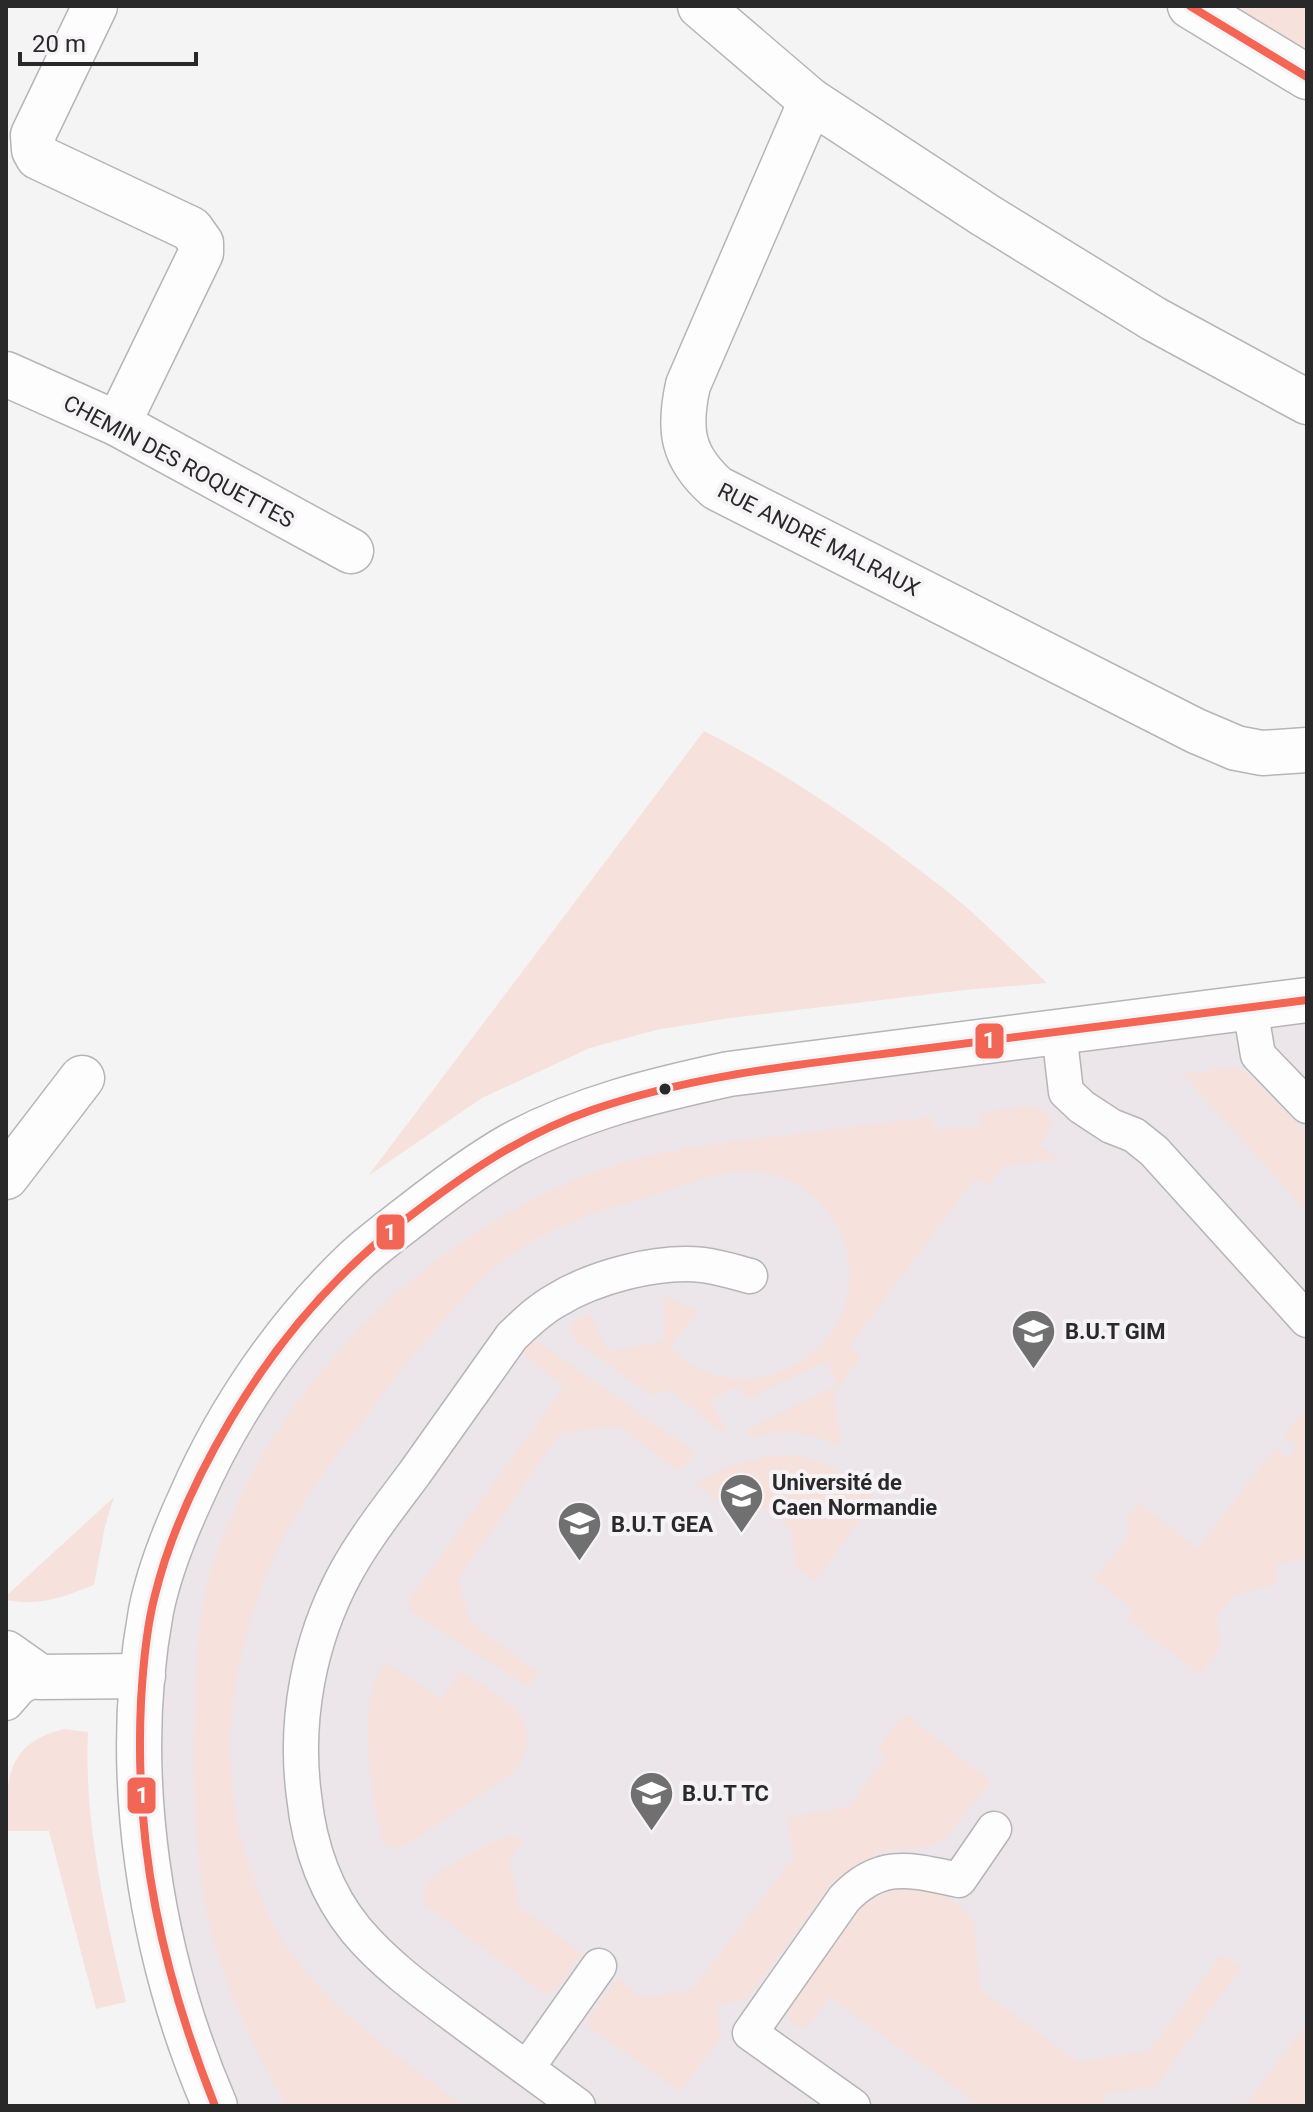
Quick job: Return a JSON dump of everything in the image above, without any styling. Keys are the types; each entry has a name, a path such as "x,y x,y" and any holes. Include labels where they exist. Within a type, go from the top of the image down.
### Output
{"street":[{"path":"95,6 33,135 34,150 38,157 191,229 201,243 201,253 118,424"},
{"path":"700,6 811,101 985,215 1154,319 1307,402"},
{"path":"1190,6 1307,77"},
{"name":"RUE ANDRÉ MALRAUX","path":"811,101 688,385 682,410 683,431 693,462 704,477 717,488 1196,731 1236,748 1262,753 1307,750"},
{"name":"CHEMIN DES ROQUETTES","path":"6,374 118,424 351,551"},
{"path":"215,2106 183,2018 165,1954 148,1860 140,1721 151,1611 166,1554 219,1439 270,1359 327,1289 358,1258 459,1178 513,1145 612,1103 729,1074 1307,1000"},
{"path":"6,1177 82,1078"},
{"path":"23,1665 143,1676"}],"lane":[{"path":"1250,1008 1258,1055 1307,1106"},
{"path":"1059,1032 1066,1092 1082,1107 1111,1126 1134,1135 1154,1151 1307,1320"},
{"path":"578,2106 432,2000 390,1966 354,1928 325,1882 306,1818 302,1780 303,1707 317,1640 342,1580 373,1531 512,1336 553,1302 581,1287 649,1268 700,1264 750,1276"},
{"path":"6,1703 20,1687 23,1665"},
{"path":"853,2106 750,2033 856,1886 886,1872 926,1873 959,1880 994,1829"},
{"path":"527,2068 599,1966"}],"shaded area":[{"path":"1190,6 1307,6 1307,77"},
{"path":"704,731 799,785 890,848 961,903 1047,983 730,1018 656,1030 590,1048 482,1098 368,1176"},
{"name":"Université de Caen Normandie","path":"1307,1000 1307,2106 215,2106 172,1979 151,1611 299,1321 574,1117"},
{"path":"1230,1068 1247,1074 1307,1134 1307,1212 1183,1074"},
{"path":"1027,1106 1049,1115 1049,1131 1039,1145 1058,1159 1004,1166 988,1186 975,1178 849,1347 861,1357 834,1392 841,1447 796,1433 750,1437 747,1430 838,1385 826,1362 746,1399 739,1386 711,1399 729,1438 669,1389 651,1395 578,1343 572,1332 572,1324 590,1314 608,1352 664,1341 663,1296 699,1311 670,1346 689,1364 702,1371 746,1379 778,1373 806,1358 827,1338 842,1313 849,1285 848,1256 838,1227 810,1194 776,1175 748,1171 714,1176 590,1214 527,1244 507,1258 479,1282 427,1339 330,1464 302,1504 275,1554 247,1632 232,1715 230,1756 233,1797 241,1838 265,1908 287,1947 305,1970 346,2013 462,2106 287,2106 237,2008 208,1917 196,1825 195,1703 201,1615 213,1564 238,1502 271,1442 310,1386 355,1334 405,1286 459,1244 517,1208 600,1170 648,1156 697,1147 932,1117 934,1130 981,1126 981,1112"},
{"path":"538,1342 692,1450 692,1457 677,1470 619,1426 560,1433 458,1579 470,1622 538,1673 525,1685 409,1610 410,1598 564,1387 525,1356 525,1348"},
{"path":"1307,1407 1307,1557 1275,1566 1278,1583 1234,1595 1217,1617 1220,1648 1200,1674 1127,1618 1133,1609 1094,1579 1128,1538 1127,1518 1139,1503 1197,1549 1275,1448 1289,1458 1297,1446 1284,1436"},
{"path":"795,1455 829,1467 876,1498 815,1581 796,1567 791,1528 760,1505 732,1511 696,1484 744,1462"},
{"path":"114,1497 94,1585 51,1600 6,1600 6,1596"},
{"path":"387,1663 441,1699 460,1671 505,1700 524,1723 528,1737 514,1772 411,1842 396,1848 387,1845 381,1835 368,1741 371,1694 377,1675"},
{"path":"904,1714 991,1781 948,1835 921,1848 880,1853 851,1868 833,1882 747,1999 717,2005 721,2036 681,2092 587,2026 589,2017 617,1979 643,1998 692,1990 794,1857 787,1817 849,1807 886,1757 877,1750"},
{"path":"64,1729 88,1732 93,1834 126,2002 96,2009 49,1831 6,1831 7,1796 13,1766 30,1744"},
{"path":"507,1837 524,1839 509,1860 520,1908 582,1953 556,1990 545,1994 424,1904 426,1885 440,1872"},
{"path":"902,1888 933,1892 952,1900 968,1914 974,1923 980,1990 1078,2062 1149,2051 1222,1954 1241,1968 1155,2087 1103,2094 1104,2106 981,2106 829,1997 809,2025 798,2028 789,2021 789,2010 856,1914 877,1898"},
{"path":"1307,2024 1307,2106 1244,2106"}],"transit line":[{"name":"1","path":"1190,6 1307,77"},
{"name":"1","path":"215,2106 196,2056 166,1957 147,1858 140,1755 147,1634 169,1549 208,1461 248,1391 286,1338 329,1289 401,1223 492,1159 565,1120 631,1098 711,1079 792,1066 1307,1000"}],"place":[{"name":"B.U.T GIM","path":"1034,1370"},
{"name":"Université de Caen Normandie","path":"741,1534"},
{"name":"B.U.T GEA","path":"580,1563"},
{"name":"B.U.T TC","path":"651,1832"}]}
